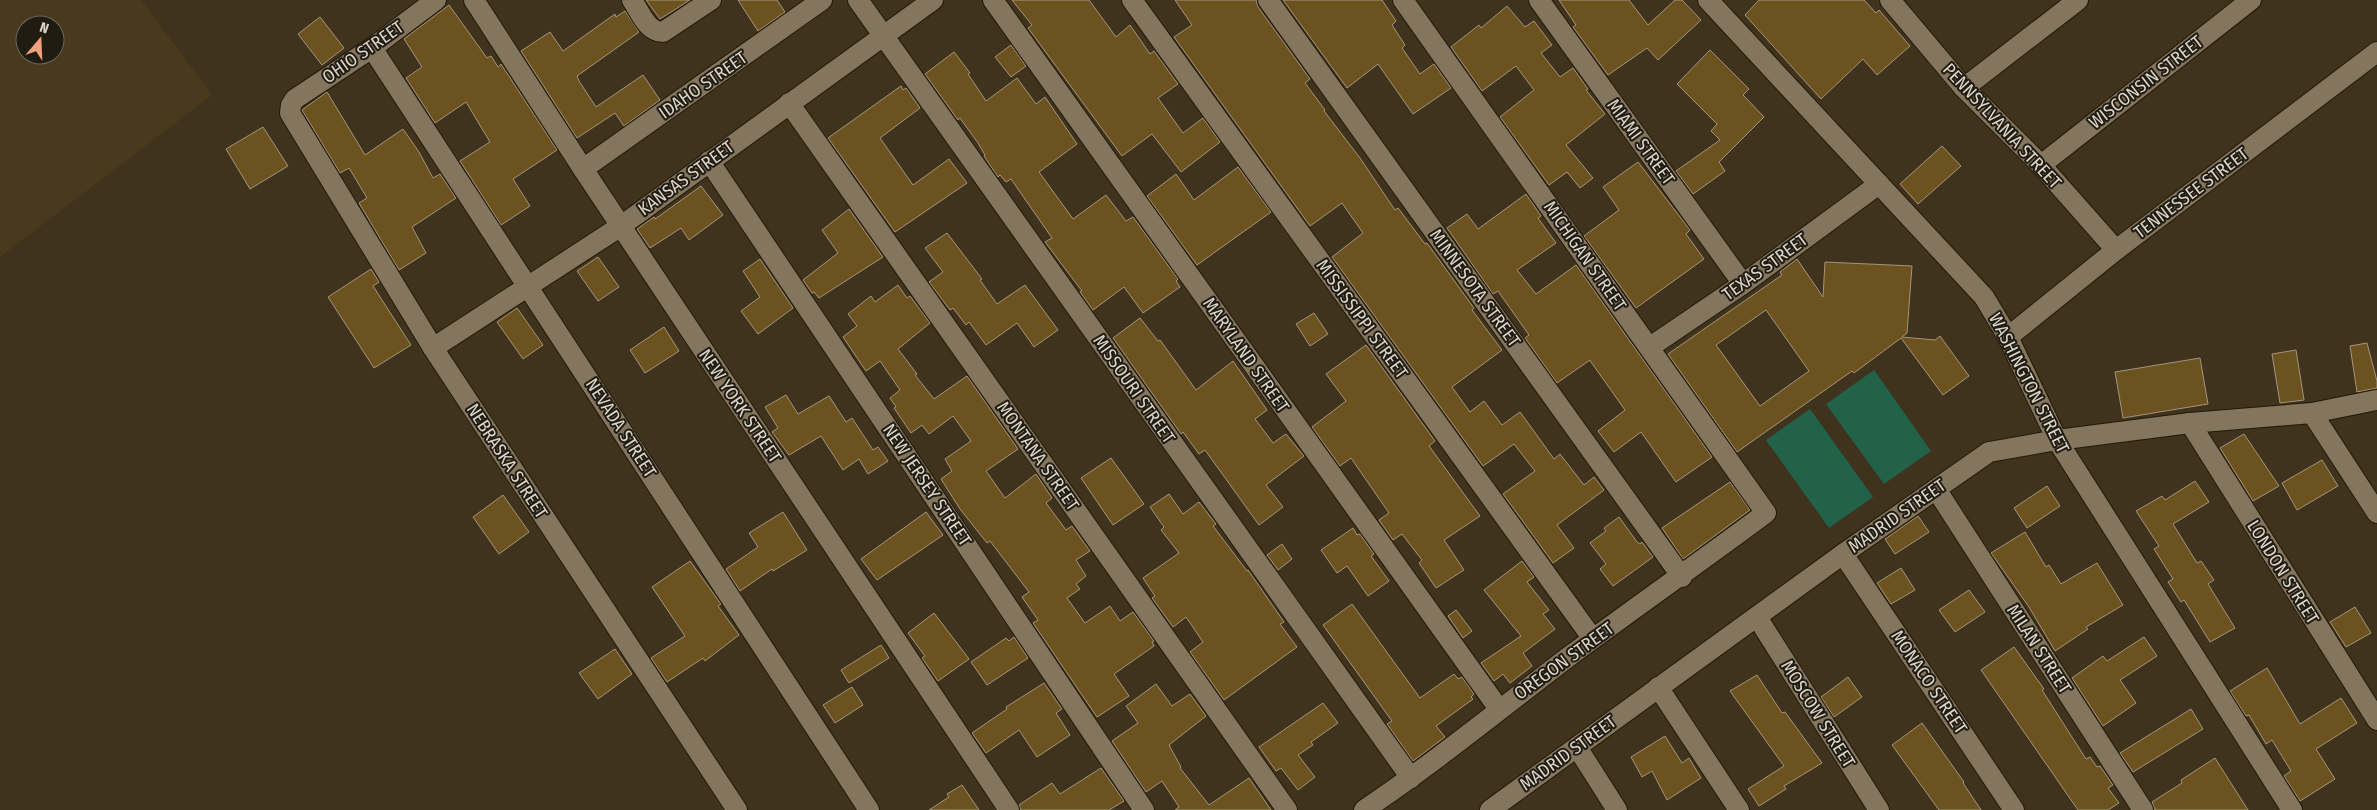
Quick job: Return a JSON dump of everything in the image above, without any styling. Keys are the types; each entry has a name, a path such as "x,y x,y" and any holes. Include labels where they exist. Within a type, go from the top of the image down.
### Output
{"street":[{"name":"OHIO STREET","path":"290,105 295,99 372,48 436,0"},
{"name":"NEW YORK STREET","path":"474,0 583,169 1009,810"},
{"path":"632,0 651,28 656,32 663,32 710,0"},
{"name":"IDAHO STREET","path":"583,169 822,0"},
{"name":"MISSOURI STREET","path":"858,0 1411,778"},
{"name":"KANSAS STREET","path":"433,348 530,287 621,226 933,0"},
{"name":"MARYLAND STREET","path":"994,0 1499,710"},
{"name":"MISSISSIPPI STREET","path":"1132,0 1593,639"},
{"name":"MINNESOTA STREET","path":"1268,0 1682,577"},
{"name":"MICHIGAN STREET","path":"1403,0 1766,513"},
{"name":"MIAMI STREET","path":"1539,0 1742,284"},
{"name":"WASHINGTON STREET","path":"1708,0 1984,298 2008,337 2057,440 2292,810"},
{"name":"PENNSYLVANIA STREET","path":"1890,0 1964,88 2041,165 2116,250"},
{"path":"1964,88 2078,0"},
{"name":"WISCONSIN STREET","path":"2041,165 2250,0"},
{"name":"NEVADA STREET","path":"372,48 530,287 870,810"},
{"name":"TENNESSEE STREET","path":"2008,337 2116,250 2377,52"},
{"name":"MONTANA STREET","path":"790,103 1286,810"},
{"name":"NEBRASKA STREET","path":"290,105 290,113 433,348 737,810"},
{"name":"NEW JERSEY STREET","path":"709,161 1144,810"},
{"name":"TEXAS STREET","path":"1650,347 1742,284 1880,184"},
{"name":"MADRID STREET","path":"1490,810 1658,686 1989,452 2057,440 2190,423 2312,414 2376,400"},
{"path":"2312,414 2377,513"},
{"name":"LONDON STREET","path":"2190,423 2377,720"},
{"name":"MILAN STREET","path":"1936,489 2143,810"},
{"name":"OREGON STREET","path":"1364,810 1411,778 1593,639 1682,577 1766,513"},
{"name":"MONACO STREET","path":"1843,554 2014,810"},
{"name":"MOSCOW STREET","path":"1757,617 1879,810"},
{"path":"1658,686 1739,810"},
{"path":"1577,747 1617,810"}],"shaded area":[{"path":"0,0 141,0 212,95 0,257"}],"green space":[{"path":"1874,370 1931,451 1884,484 1826,404"},
{"path":"1810,409 1873,497 1829,528 1766,440"}],"building":[{"path":"646,0 690,0 660,19"},
{"path":"738,0 777,0 785,12 758,31"},
{"path":"1012,0 1089,0 1116,37 1130,25 1150,54 1154,51 1178,84 1158,98 1183,133 1203,118 1220,142 1181,172 1152,134 1122,156 1028,28 1032,25"},
{"path":"1175,0 1256,0 1258,7 1310,79 1305,83 1324,111 1360,158 1395,210 1398,208 1425,244 1427,243 1474,308 1472,310 1502,350 1452,387 1470,412 1484,401 1502,425 1520,412 1554,459 1560,454 1584,485 1594,477 1604,490 1557,525 1574,548 1553,563 1503,494 1535,471 1514,444 1483,466 1332,257 1363,233 1342,203 1310,226 1174,37 1192,25"},
{"path":"1283,0 1382,0 1396,21 1392,25 1405,45 1402,48 1420,74 1434,64 1451,88 1413,114 1378,64 1347,88"},
{"path":"1559,0 1629,0 1648,25 1675,0 1682,0 1701,20 1658,60 1647,48 1608,75 1573,27 1576,25"},
{"path":"1759,0 1864,0 1876,13 1879,10 1910,46 1877,75 1863,59 1821,99 1745,15"},
{"path":"449,5 487,58 491,56 498,67 501,64 557,150 513,179 530,206 501,225 460,161 490,142 466,102 435,123 406,78 422,67 404,39"},
{"path":"1507,6 1525,27 1534,21 1552,45 1541,53 1560,77 1573,68 1588,89 1586,90 1605,114 1566,145 1593,178 1580,188 1567,172 1549,185 1500,117 1534,90 1516,66 1482,91 1451,47 1479,25 1481,28"},
{"path":"625,11 639,32 577,76 596,107 643,75 660,100 624,126 615,113 577,138 521,51 550,32 563,51 615,14 616,17"},
{"path":"320,17 344,48 322,65 298,34"},
{"path":"1011,45 1026,66 1011,77 995,57"},
{"path":"1710,50 1749,89 1743,95 1764,117 1719,162 1725,171 1693,194 1676,171 1720,140 1711,131 1717,124 1677,84"},
{"path":"954,52 970,73 968,74 986,101 1017,78 1036,104 1045,97 1077,144 1039,172 1073,219 1106,195 1126,221 1133,217 1178,279 1176,281 1180,287 1143,313 1124,287 1093,310 1080,292 1082,291 1045,242 1052,238 1011,179 1006,182 1000,175 998,177 978,143 960,118 958,120 925,74"},
{"path":"901,86 903,90 906,88 920,108 880,138 913,185 949,159 967,183 895,232 828,138"},
{"path":"327,92 365,155 403,129 419,152 433,178 440,174 456,198 412,227 426,253 399,270 359,203 367,198 349,168 340,173 302,110"},
{"path":"263,127 288,166 250,189 226,149"},
{"path":"1942,146 1961,166 1918,204 1900,184"},
{"path":"1638,162 1690,230 1686,234 1704,259 1636,308 1584,236 1619,210 1603,187"},
{"path":"1238,167 1271,212 1197,265 1147,196 1176,174 1194,200"},
{"path":"701,186 723,215 689,240 681,228 650,248 637,229 654,217 655,219"},
{"path":"1526,194 1541,216 1538,218 1556,243 1517,270 1536,294 1576,265 1712,457 1676,482 1641,432 1614,452 1598,431 1625,410 1590,360 1557,383 1525,338 1529,335 1498,291 1493,294 1447,228 1467,214 1478,229"},
{"path":"849,209 883,257 819,298 814,292 812,293 803,280 838,253 822,230"},
{"path":"947,233 982,279 980,280 997,304 1025,285 1058,330 1034,347 1017,323 986,345 969,322 966,325 953,308 950,310 929,282 943,272 925,248"},
{"path":"598,257 619,287 598,301 577,271"},
{"path":"760,259 793,308 758,334 741,311 760,297 743,271"},
{"path":"1797,259 1823,297 1825,262 1912,266 1907,333 1902,337 1935,340 1940,336 1969,376 1943,395 1901,338 1854,373 1852,371 1737,452 1668,354 1782,275 1780,272","holes":["1766,310 1809,371 1760,406 1716,345"]},
{"path":"371,269 379,282 373,286 411,345 374,368 328,297"},
{"path":"898,285 907,298 910,296 930,323 898,349 917,374 915,375 934,399 967,376 1018,449 986,471 1005,498 1036,474 1052,498 1046,503 1066,530 1072,526 1090,551 1076,560 1086,576 1076,584 1080,589 1067,598 1085,623 1110,606 1120,621 1133,612 1154,641 1152,642 1154,646 1114,674 1129,696 1097,717 1033,623 1038,620 1022,597 1029,592 990,541 987,543 960,509 941,479 952,471 945,459 971,441 953,416 929,434 922,425 911,433 894,408 896,407 890,398 900,390 880,361 866,371 843,337 857,326 848,314 871,296 875,302"},
{"path":"517,308 543,345 523,359 497,322"},
{"path":"1314,313 1328,334 1310,346 1296,324"},
{"path":"1140,318 1158,341 1160,340 1196,390 1233,361 1267,410 1255,419 1273,443 1286,434 1304,456 1266,485 1283,507 1259,525 1205,450 1199,454 1183,432 1181,434 1113,338"},
{"path":"664,327 679,351 645,373 630,350"},
{"path":"2367,343 2377,381 2377,388 2357,392 2350,346"},
{"path":"1366,345 1435,441 1429,446 1480,516 1444,540 1464,570 1436,588 1419,563 1422,560 1402,534 1393,540 1379,520 1389,513 1351,458 1340,466 1312,427 1346,401 1326,374"},
{"path":"2296,350 2304,400 2280,403 2272,354"},
{"path":"2200,358 2208,404 2123,418 2115,372"},
{"path":"786,395 798,414 829,396 846,422 852,418 873,450 878,447 888,461 868,474 859,459 843,470 821,436 789,455 772,432 778,428 765,407"},
{"path":"2244,434 2279,486 2253,501 2220,448"},
{"path":"1111,458 1144,504 1113,525 1081,478"},
{"path":"2322,460 2338,486 2297,510 2282,483"},
{"path":"2195,481 2209,502 2173,524 2197,563 2201,561 2214,580 2208,584 2235,628 2210,642 2184,600 2181,602 2168,582 2173,579 2154,549 2159,546 2136,511 2162,496 2165,500"},
{"path":"1730,482 1750,510 1683,559 1662,528"},
{"path":"2047,486 2060,506 2027,528 2014,508"},
{"path":"1169,494 1183,514 1199,502 1216,524 1213,526 1248,570 1284,622 1280,624 1297,647 1224,700 1190,652 1203,642 1186,617 1173,627 1152,598 1155,596 1143,578 1179,553 1161,530 1164,527 1150,507"},
{"path":"503,495 529,532 499,554 473,517"},
{"path":"783,512 807,550 773,571 772,569 740,591 726,569 758,547 749,533"},
{"path":"926,512 943,535 877,580 861,559"},
{"path":"1918,516 1929,532 1895,554 1885,539"},
{"path":"1619,517 1637,542 1640,544 1642,542 1653,557 1613,586 1600,569 1606,564 1590,543 1606,531 1604,528"},
{"path":"1353,528 1357,535 1360,534 1374,554 1371,556 1389,581 1368,596 1347,566 1337,573 1321,550"},
{"path":"2025,532 2046,567 2049,565 2061,584 2097,563 2123,605 2086,627 2088,629 2055,651 2029,607 1991,553"},
{"path":"1282,544 1292,559 1278,570 1267,555"},
{"path":"690,561 721,604 718,606 739,635 705,661 703,658 667,682 651,658 685,636 652,587"},
{"path":"1522,561 1534,577 1527,582 1549,610 1543,614 1555,629 1523,653 1532,666 1510,683 1503,674 1494,681 1481,663 1521,636 1484,590"},
{"path":"1901,568 1915,590 1891,604 1877,583"},
{"path":"1969,590 1985,612 1955,632 1939,610"},
{"path":"1352,604 1420,698 1454,674 1458,679 1462,677 1474,694 1471,697 1473,699 1436,726 1445,737 1413,761 1387,724 1392,721 1323,625"},
{"path":"2355,607 2371,633 2346,647 2330,622"},
{"path":"1456,610 1472,631 1463,638 1448,616"},
{"path":"934,613 969,659 938,681 922,658 925,656 908,633"},
{"path":"1014,637 1028,658 987,685 971,662 1006,638 1009,641"},
{"path":"2144,637 2157,656 2120,680 2136,703 2103,726 2072,678 2103,656 2107,661"},
{"path":"881,645 889,658 849,683 841,670"},
{"path":"2014,647 2044,689 2042,690 2086,759 2090,757 2097,767 2100,766 2113,785 2108,788 2119,803 2108,810 2078,810 1981,670"},
{"path":"615,649 632,674 598,699 579,673"},
{"path":"2267,668 2300,724 2341,698 2357,723 2316,749 2335,779 2300,801 2284,776 2291,771 2272,740 2266,744 2249,715 2246,716 2230,691"},
{"path":"1757,675 1782,713 1785,712 1822,763 1784,786 1786,789 1759,806 1748,789 1784,766 1730,691"},
{"path":"1848,677 1862,697 1834,717 1821,697"},
{"path":"1044,683 1062,709 1056,713 1070,735 1037,757 1019,730 986,753 972,733 1007,709 1006,707"},
{"path":"1156,684 1172,706 1190,694 1206,716 1169,745 1180,768 1209,805 1249,778 1271,810 1175,810 1179,807 1162,781 1146,792 1112,741 1138,723 1126,706"},
{"path":"852,687 863,705 835,723 823,705"},
{"path":"1323,703 1338,723 1311,742 1313,745 1298,755 1315,777 1298,790 1281,768 1276,771 1259,747"},
{"path":"2191,709 2203,729 2133,772 2120,753"},
{"path":"1922,723 1964,782 1981,810 1939,810 1892,745"},
{"path":"1665,736 1682,763 1689,758 1701,778 1667,800 1652,771 1642,777 1631,757"},
{"path":"2215,758 2248,810 2155,810 2152,802 2182,783 2181,780"},
{"path":"1101,768 1124,801 1109,810 1021,810 1019,805 1052,783 1060,794"},
{"path":"962,785 979,810 929,810 949,797 947,794"}]}
